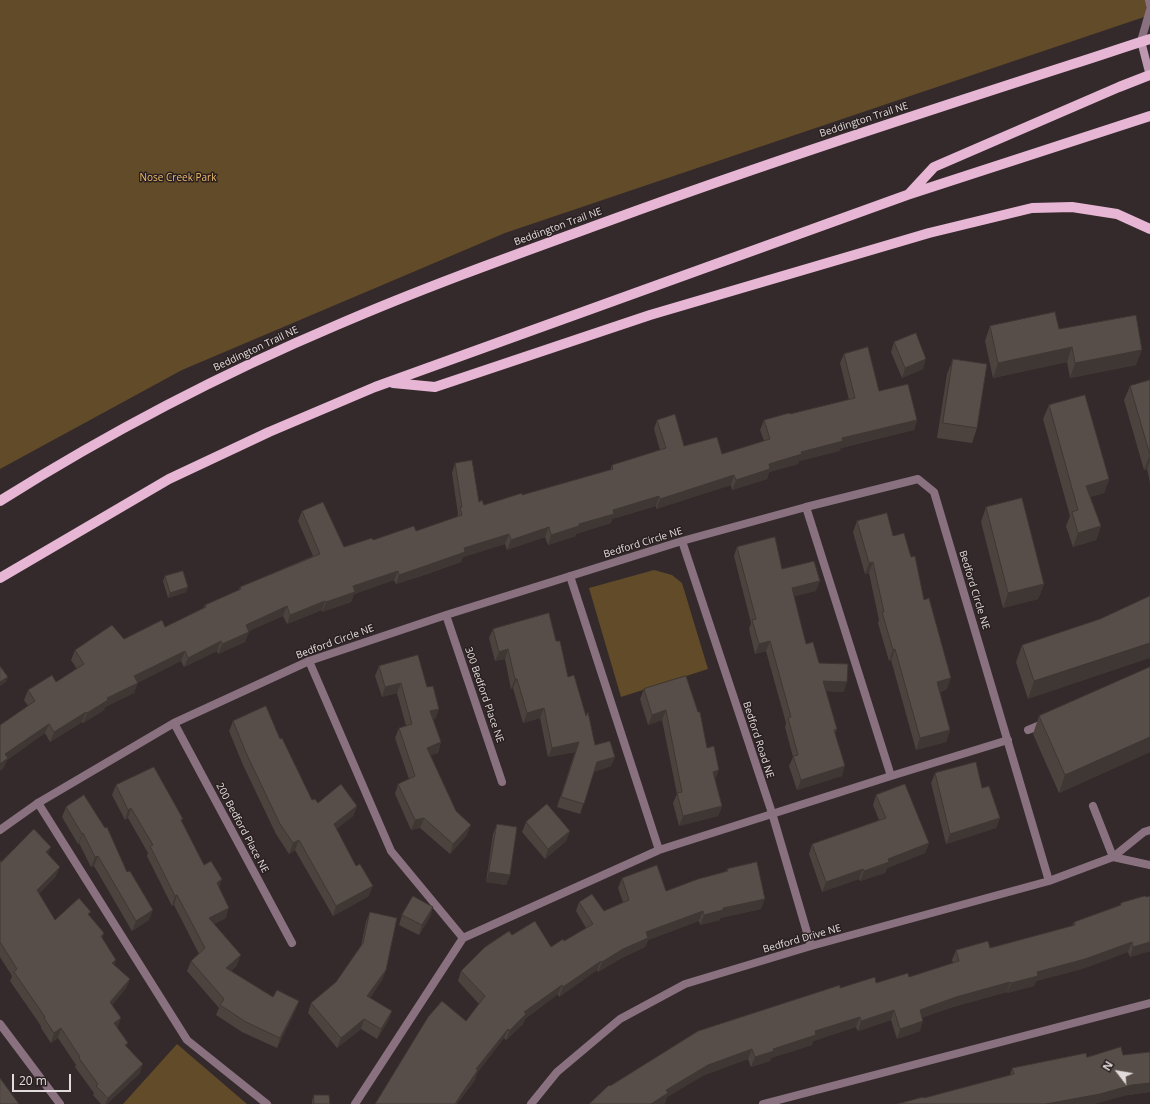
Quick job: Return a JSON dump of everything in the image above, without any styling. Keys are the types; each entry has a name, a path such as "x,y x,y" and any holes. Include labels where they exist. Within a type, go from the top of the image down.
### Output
{"main road":[{"path":"907,195 934,167 1150,75 1146,40"},
{"name":"Beddington Trail NE","path":"0,501 44,473 132,422 257,361 351,319 452,279 699,188 1146,40"},
{"path":"0,578 168,479 269,432 389,383 907,195 1150,116"},
{"path":"389,383 435,387 650,316 929,233 1032,208 1072,207 1117,214 1150,229"}],"street":[{"path":"1149,0 1150,5"},
{"path":"1146,40 1150,10"},
{"name":"Bedford Circle NE","path":"0,830 38,803 174,723 309,661 446,615 682,541 806,507 918,479 934,492 1049,881"},
{"path":"806,507 891,776"},
{"name":"Bedford Road NE","path":"682,541 772,814 811,946"},
{"path":"570,576 659,850"},
{"name":"300 Bedford Place NE","path":"446,615 502,782"},
{"path":"309,661 391,850 463,938"},
{"path":"1028,730 1049,721"},
{"name":"200 Bedford Place NE","path":"174,723 292,943"},
{"path":"355,1104 463,938 659,850 1008,740"},
{"path":"38,803 187,1040 267,1104"},
{"path":"1093,806 1113,857 1150,865"},
{"name":"Bedford Drive NE","path":"531,1104 557,1072 620,1019 685,984 811,946 1049,881 1113,857 1144,832 1150,830"},
{"path":"763,1104 1150,1002"},
{"path":"0,1024 60,1104"}],"green space":[{"name":"Nose Creek Park","path":"0,0 1150,0 1150,15 505,233 182,370 0,469"},
{"path":"654,570 672,575 682,583 708,669 621,697 589,588"},
{"path":"177,1044 247,1104 123,1104"}],"building":[{"path":"1055,312 1059,329 1136,315 1142,350 1075,363 1072,347 998,363 990,326"},
{"path":"916,333 926,359 905,368 894,342"},
{"path":"868,347 879,391 908,384 917,420 842,438 843,441 801,452 802,454 769,464 770,469 736,480 734,475 660,499 659,496 613,510 614,514 579,524 579,526 551,535 549,527 511,540 509,534 464,548 465,552 399,575 398,571 353,586 355,592 326,602 325,601 290,615 287,606 246,625 249,632 222,644 221,641 188,658 185,651 134,676 138,683 107,698 108,700 54,732 49,724 5,754 8,758 0,764 0,725 35,701 28,690 52,675 56,682 84,664 75,650 112,625 124,639 162,620 165,627 206,607 205,605 241,589 240,587 320,554 302,511 323,502 344,547 372,538 373,540 414,526 416,531 462,515 455,463 472,460 479,502 482,500 484,505 522,493 522,495 613,469 612,465 666,448 657,420 675,414 684,446 717,437 722,454 770,439 764,420 855,398 844,354"},
{"path":"953,359 987,364 977,428 943,423"},
{"path":"1150,380 1150,455 1130,386"},
{"path":"1085,395 1109,479 1086,486 1101,526 1078,533 1072,512 1078,510 1049,405"},
{"path":"1022,498 1044,584 1008,593 986,507"},
{"path":"887,513 893,536 904,533 911,557 915,556 924,600 929,598 951,678 937,682 950,730 920,738 895,649 893,650 882,612 884,612 873,562 869,563 857,521"},
{"path":"775,537 782,569 814,561 820,581 792,588 806,644 813,642 819,663 848,664 847,682 823,681 837,729 834,730 845,766 801,780 793,756 798,755 788,718 791,717 770,641 759,644 752,620 756,619 737,547"},
{"path":"183,571 188,587 170,593 165,576"},
{"path":"1150,596 1150,643 1034,681 1022,645 1100,619"},
{"path":"549,613 556,641 560,641 568,677 574,675 586,716 588,712 595,745 610,741 615,757 597,762 584,804 561,797 579,742 552,748 544,708 527,713 517,679 515,679 508,649 499,652 493,629"},
{"path":"418,655 427,687 433,686 439,709 430,711 441,742 427,748 456,811 471,825 453,844 424,818 415,820 398,784 415,776 399,728 412,724 401,683 385,687 379,666"},
{"path":"0,666 8,677 0,682"},
{"path":"1150,667 1150,737 1065,775 1039,716"},
{"path":"686,676 698,712 700,712 707,748 714,746 719,770 713,772 722,806 683,816 677,793 682,792 666,710 652,715 644,689"},
{"path":"266,706 280,739 282,738 312,800 315,799 318,803 341,784 357,806 334,824 356,866 360,864 373,886 336,906 299,840 293,843 280,824 247,755 233,721"},
{"path":"976,762 982,788 989,786 1000,818 950,834 935,773"},
{"path":"154,767 183,819 181,820 204,865 211,861 222,879 217,883 229,908 209,918 241,955 226,968 273,997 277,990 299,1001 280,1038 246,1022 220,1005 224,999 191,961 205,948 177,895 175,896 150,846 153,845 131,808 128,810 116,785"},
{"path":"905,784 929,843 888,859 889,862 826,882 812,844 886,818 876,795"},
{"path":"84,795 105,828 107,827 127,872 130,871 153,910 136,921 98,856 95,857 83,833 82,834 66,807"},
{"path":"547,804 570,831 548,849 526,822"},
{"path":"497,824 517,827 510,875 489,872"},
{"path":"34,829 51,847 46,852 60,867 37,890 55,920 79,898 91,912 88,914 104,933 101,936 116,960 112,963 130,979 110,1002 121,1018 114,1023 128,1043 125,1045 143,1064 108,1098 96,1086 98,1084 79,1058 80,1057 61,1028 54,1033 44,1018 45,1017 14,972 17,969 0,942 0,860 1,862"},
{"path":"757,862 765,899 723,908 723,910 704,915 703,911 646,932 648,938 623,949 602,962 601,961 563,987 562,985 524,1012 526,1014 509,1031 508,1029 476,1069 478,1070 455,1104 375,1104 428,1017 442,1001 466,1021 485,996 461,971 485,947 509,931 512,935 535,921 551,947 563,939 564,941 593,924 579,902 592,894 604,911 629,900 622,878 657,865 666,891 698,879 728,871 727,869"},
{"path":"413,896 433,907 422,925 402,915"},
{"path":"1150,896 1150,942 1133,947 1132,942 1085,959 1037,972 1038,976 956,997 920,1010 923,1021 900,1029 894,1010 861,1021 860,1017 815,1031 816,1035 773,1049 774,1051 755,1057 752,1049 708,1065 666,1090 668,1093 651,1104 589,1104 609,1085 610,1086 698,1031 840,985 840,988 875,977 876,983 908,973 909,977 959,961 956,950 988,941 990,948 1075,925 1074,922 1121,905 1121,903"},
{"path":"370,912 397,918 386,970 367,996 392,1011 381,1029 364,1019 341,1038 311,1003 336,982 363,943"},
{"path":"1121,1047 1123,1055 1150,1052 1150,1083 1132,1085 1100,1094 1046,1104 897,1104 1014,1074 1012,1068 1086,1053 1087,1057"},
{"path":"0,1078 19,1104 0,1104"},
{"path":"314,1095 329,1095 330,1104 314,1104"}]}
